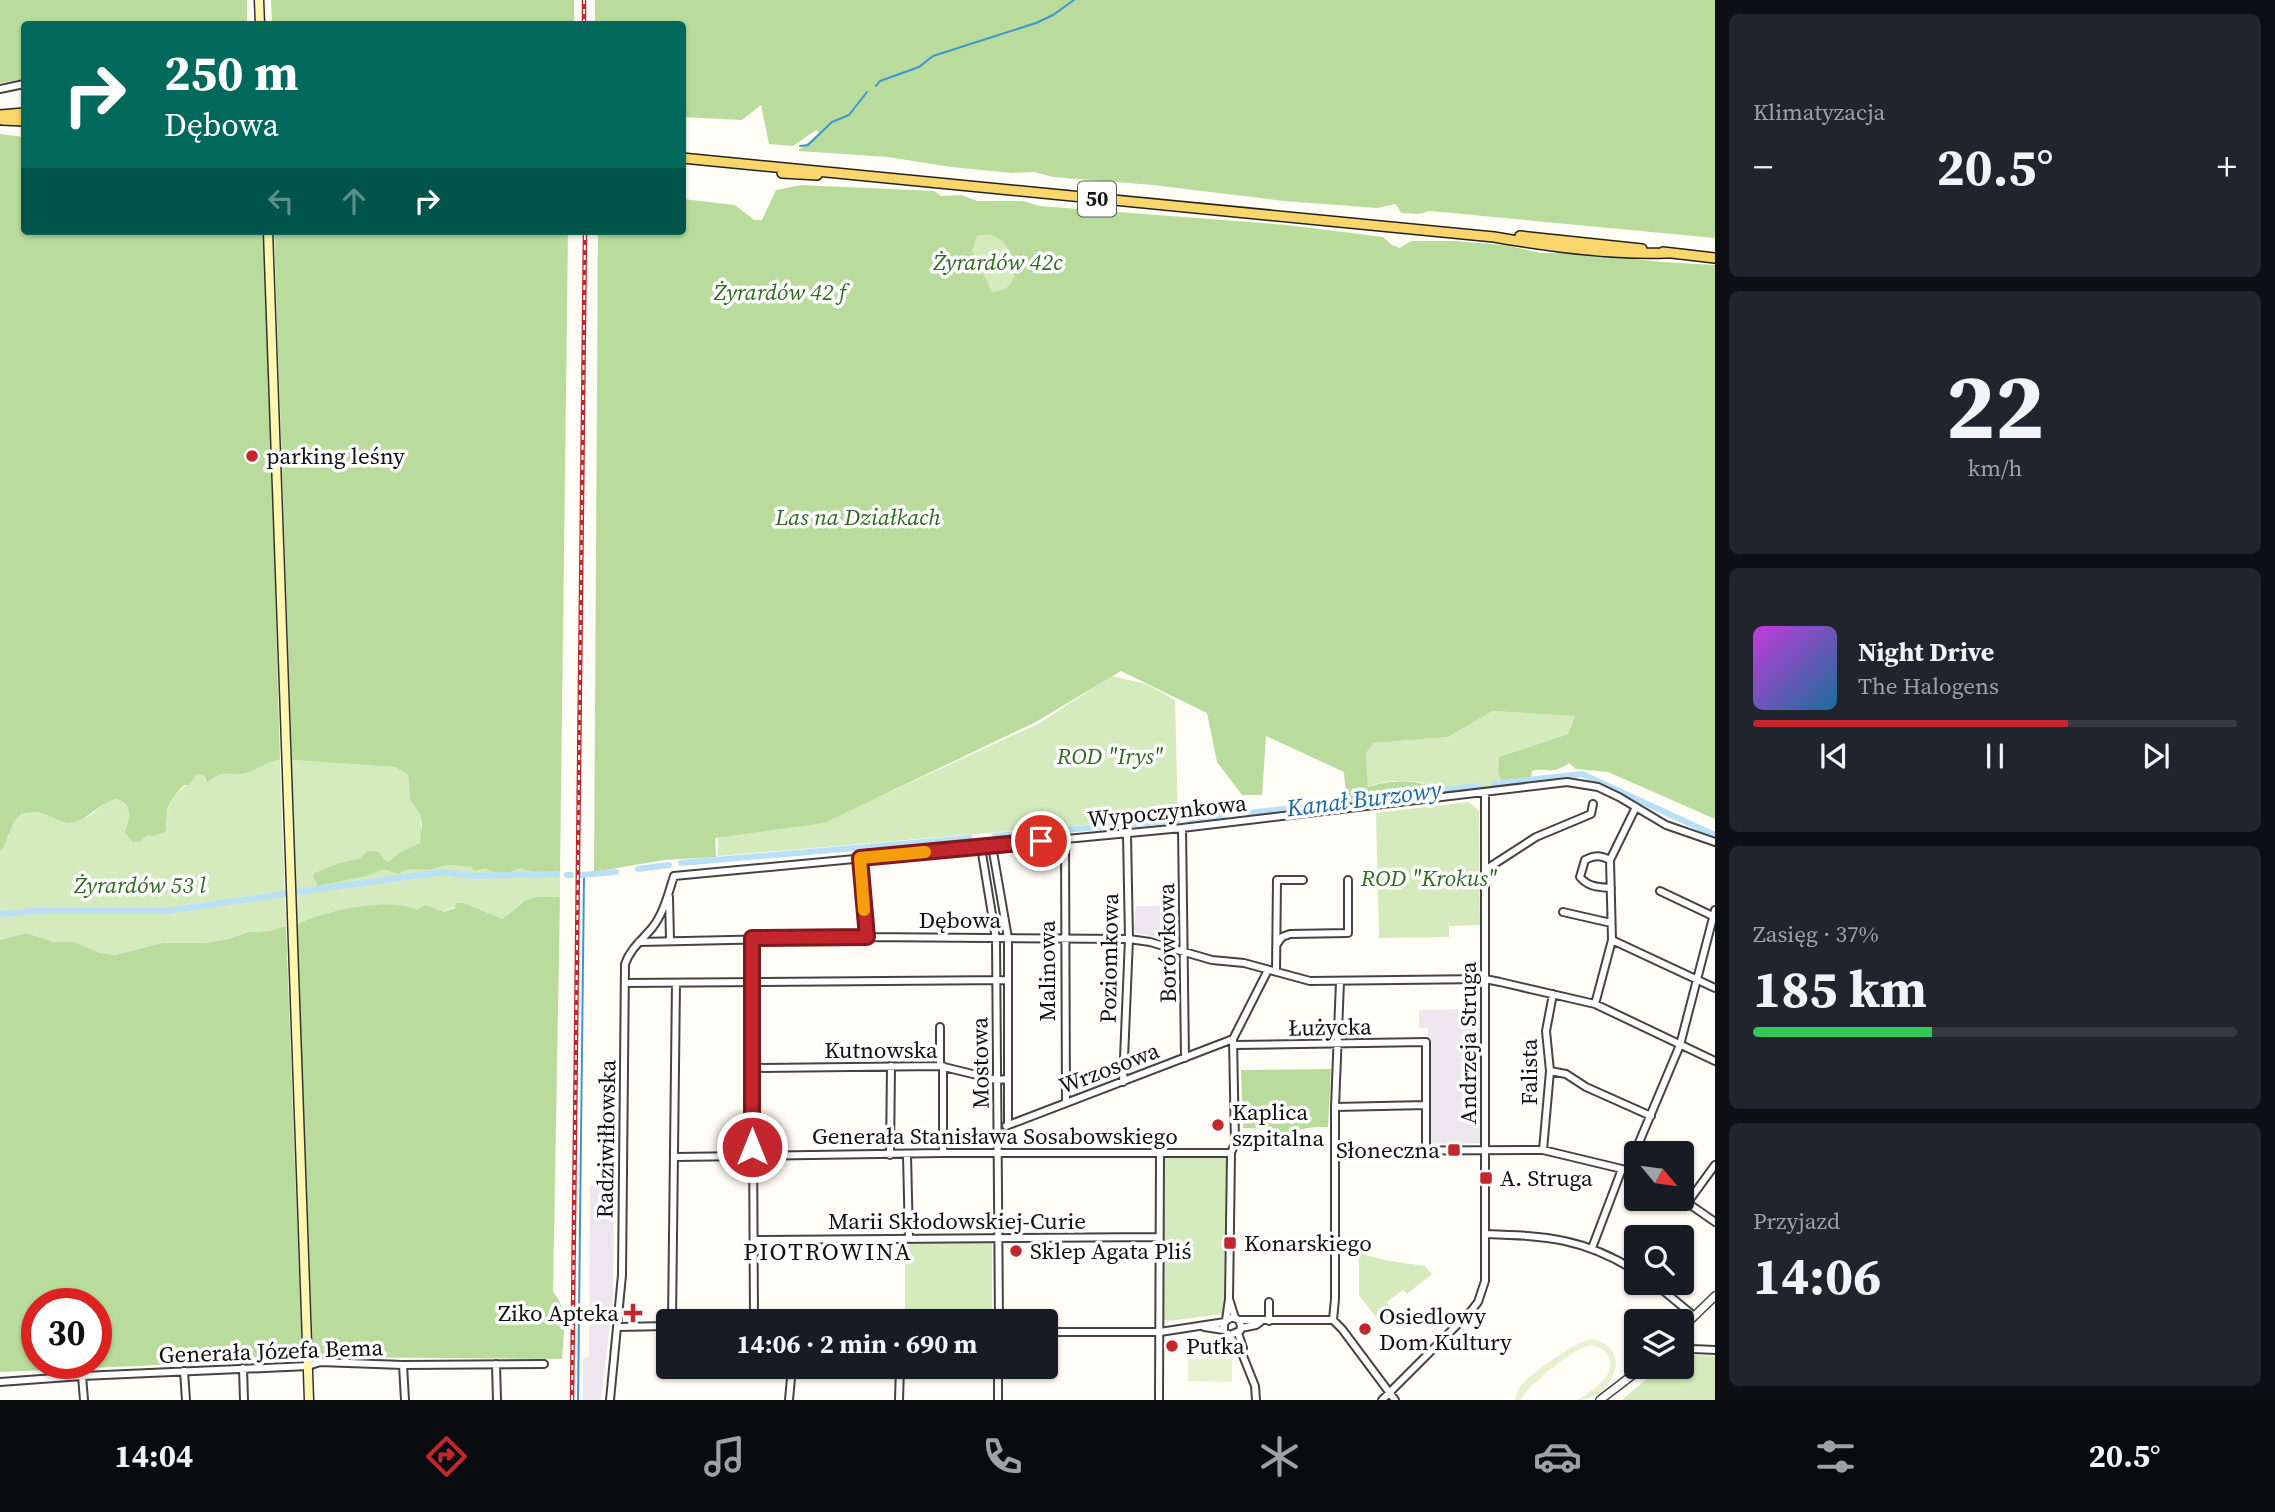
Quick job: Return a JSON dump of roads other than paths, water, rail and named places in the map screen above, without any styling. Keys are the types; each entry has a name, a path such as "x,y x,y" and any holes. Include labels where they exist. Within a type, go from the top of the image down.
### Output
{"main road":[{"path":"259,0 260,21"},
{"path":"0,110 21,111"},
{"path":"0,118 21,112"},
{"path":"0,118 21,121"},
{"name":"50","path":"686,158 1494,237 1508,235 1622,245 1715,258"},
{"name":"50","path":"686,163 804,176 838,173"},
{"path":"268,235 309,1400"}],"street":[{"path":"0,89 21,85"},
{"name":"Wypoczynkowa","path":"674,876 1126,834 1548,784 1586,784 1609,792 1666,825 1715,842"},
{"name":"Andrzeja Struga","path":"1389,1392 1471,1311 1482,1293 1485,1281 1485,793"},
{"path":"1485,870 1536,837 1591,814 1593,804"},
{"path":"1595,1004 1612,940 1610,860 1636,807"},
{"name":"Borówkowa","path":"1182,828 1185,1058"},
{"name":"Poziomkowa","path":"1123,1082 1129,939 1126,834"},
{"name":"Malinowa","path":"1065,839 1066,1103"},
{"name":"Mostowa","path":"992,846 1008,938 1009,1125"},
{"name":"Mostowa","path":"981,847 996,939 999,1309"},
{"path":"1610,860 1601,856 1585,860 1580,869 1580,877 1592,886 1611,888"},
{"path":"860,858 867,937"},
{"name":"Radziwiłłowska","path":"610,1400 622,1275 625,964 663,909 674,876"},
{"path":"1276,972 1277,880 1303,880"},
{"path":"1277,944 1282,937 1290,934 1348,933 1348,880"},
{"path":"1638,1141 1680,1045 1714,915 1660,891"},
{"name":"Radziwiłłowska","path":"669,892 670,940"},
{"path":"1563,912 1611,923"},
{"name":"Dębowa","path":"639,942 867,937 1129,939 1150,942 1212,960 1244,963 1310,981 1485,979 1595,1004 1715,1061"},
{"path":"752,938 754,1309"},
{"path":"1612,940 1715,988"},
{"path":"1256,1400 1255,1386 1241,1351 1226,1327 1229,1299 1231,1153 1235,1143 1234,1042 1268,970"},
{"path":"625,983 1007,980"},
{"path":"1333,1320 1335,1107 1340,982"},
{"path":"672,1309 676,983"},
{"name":"Falista","path":"1543,1150 1550,1071 1546,1031 1553,994"},
{"path":"940,1027 943,1153"},
{"name":"Wrzosowa","path":"998,1129 1234,1042"},
{"name":"Łużycka","path":"1234,1042 1338,1045 1426,1042 1426,1105"},
{"path":"890,1155 891,1066"},
{"name":"Kutnowska","path":"752,1068 941,1066 997,1080 1008,1079"},
{"path":"1550,1071 1566,1074 1586,1087 1651,1116"},
{"path":"1335,1107 1426,1105 1426,1150"},
{"path":"1335,1151 1543,1150 1624,1170 1592,1248"},
{"path":"1159,1400 1160,1152"},
{"name":"Generała Stanisława Sosabowskiego","path":"675,1157 1231,1153"},
{"path":"907,1155 909,1239"},
{"path":"1694,1190 1715,1165"},
{"path":"1694,1207 1715,1222"},
{"path":"1486,1234 1551,1237 1592,1248 1624,1265"},
{"name":"Marii Skłodowskiej-Curie","path":"754,1240 1159,1237"},
{"path":"1669,1295 1686,1309"},
{"path":"1694,1316 1715,1296"},
{"path":"1229,1299 1238,1325 1243,1348 1241,1351"},
{"path":"1269,1301 1269,1321"},
{"path":"1058,1332 1160,1332 1226,1327 1256,1320 1333,1320 1395,1400"},
{"path":"1226,1327 1238,1325"},
{"path":"617,1327 656,1326"},
{"path":"1694,1349 1715,1350"},
{"name":"Generała Józefa Bema","path":"112,1375 307,1366 320,1362 403,1365 544,1364"},
{"path":"496,1364 497,1400"},
{"path":"403,1365 405,1400"},
{"path":"243,1368 244,1400"},
{"path":"184,1371 186,1400"},
{"name":"Generała Józefa Bema","path":"0,1382 41,1379"},
{"path":"82,1379 84,1400"},
{"path":"789,1400 791,1379"},
{"path":"899,1400 900,1379"},
{"path":"998,1379 998,1400"},
{"path":"1600,1400 1627,1379"},
{"path":"1382,1400 1389,1392"}],"waterway":[{"path":"876,86 880,81 919,67 933,56 1036,23 1074,0"},
{"path":"800,146 808,145 832,122 849,115 867,92"},
{"name":"Kanał Burzowy","path":"1494,784 1582,774 1715,835"},
{"name":"Kanał Burzowy","path":"1249,813 1479,786"},
{"name":"Kanał Burzowy","path":"1188,819 1223,816"},
{"name":"Kanał Burzowy","path":"995,836 1178,820"},
{"name":"Kanał Burzowy","path":"681,863 970,838"},
{"name":"Kanał Burzowy","path":"638,869 669,865"},
{"name":"Kanał Burzowy","path":"297,892 443,872 473,876 557,874"},
{"name":"Kanał Burzowy","path":"581,875 616,872"},
{"path":"578,1400 584,875"},
{"name":"Kanał Burzowy","path":"0,914 35,911 166,911 284,894"}],"railway":[{"path":"584,0 584,21"},
{"path":"572,1400 585,235"}],"place":[{"name":"parking leśny","path":"252,456"},
{"name":"Kaplica szpitalna","path":"1218,1125"},
{"name":"Słoneczna","path":"1454,1150"},
{"name":"A. Struga","path":"1486,1178"},
{"name":"Konarskiego","path":"1230,1243"},
{"name":"Sklep Agata Pliś","path":"1016,1251"},
{"name":"Ziko Apteka","path":"633,1313"},
{"name":"Osiedlowy Dom Kultury","path":"1365,1329"},
{"name":"Putka","path":"1172,1346"}],"district":[{"name":"PIOTROWINA","path":"828,1252"}],"park label":[{"name":"Żyrardów 42c","path":"998,262"},
{"name":"Żyrardów 42 f","path":"780,292"},
{"name":"Las na Działkach","path":"858,517"},
{"name":"ROD \"Irys\"","path":"1110,756"},
{"name":"ROD \"Krokus\"","path":"1429,878"},
{"name":"Żyrardów 53 l","path":"140,885"}]}
